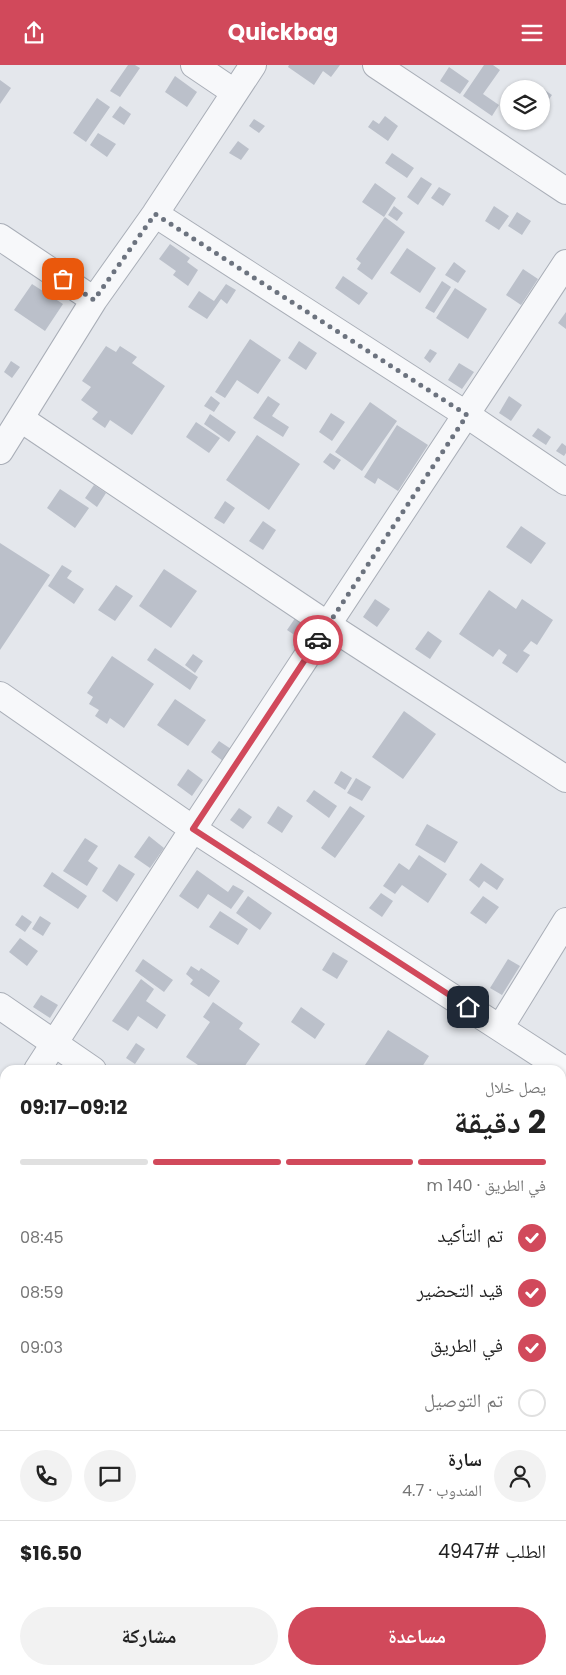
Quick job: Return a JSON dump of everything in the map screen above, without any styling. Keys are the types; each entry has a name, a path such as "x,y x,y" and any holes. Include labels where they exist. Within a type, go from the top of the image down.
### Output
{"street":[{"path":"194,65 234,92"},
{"path":"0,451 94,300 155,214 253,65"},
{"path":"376,65 566,191"},
{"path":"155,214 467,415 566,482"},
{"path":"0,237 94,300"},
{"path":"40,1065 193,829 566,263"},
{"path":"21,419 328,625 566,779"},
{"path":"0,695 193,829 557,1065"},
{"path":"500,1028 566,921"},
{"path":"0,1006 87,1065"}],"building":[{"path":"128,65 135,65 140,68 120,97 110,91"},
{"path":"289,65 340,65 331,77 323,71 314,85 288,67"},
{"path":"484,65 493,65 500,70 483,94 499,105 492,116 463,96"},
{"path":"449,67 469,81 460,94 440,81"},
{"path":"175,76 197,92 187,107 165,92"},
{"path":"0,80 11,88 0,104"},
{"path":"97,98 110,107 86,142 73,133"},
{"path":"120,106 131,114 124,125 112,117"},
{"path":"385,116 398,126 388,141 368,127 373,120 379,124"},
{"path":"254,119 265,126 259,133 249,126"},
{"path":"98,133 116,144 107,157 90,145"},
{"path":"238,141 249,149 241,160 229,153"},
{"path":"392,153 414,168 407,178 385,163"},
{"path":"421,177 432,184 418,205 407,197"},
{"path":"375,183 396,198 384,217 362,202"},
{"path":"439,187 451,194 443,206 431,198"},
{"path":"394,206 403,213 397,221 388,215"},
{"path":"494,206 509,216 499,230 485,221"},
{"path":"517,212 531,221 522,235 508,226"},
{"path":"385,217 405,232 372,280 357,269 361,263 356,259"},
{"path":"170,244 190,258 187,262 198,270 188,286 173,275 176,271 159,259"},
{"path":"407,248 436,268 420,293 390,273"},
{"path":"454,262 466,271 458,283 445,275"},
{"path":"523,269 538,279 521,305 506,295"},
{"path":"343,276 368,293 359,305 335,288"},
{"path":"442,281 451,287 434,313 425,308"},
{"path":"32,284 63,304 45,331 14,310"},
{"path":"226,284 236,290 227,304 221,299 207,319 188,307 199,291 214,301"},
{"path":"455,288 487,309 468,339 436,318"},
{"path":"566,312 566,329 558,323"},
{"path":"250,339 281,360 258,394 237,380 225,398 215,392"},
{"path":"299,341 317,353 306,370 288,358"},
{"path":"106,346 116,352 120,346 137,357 132,363 165,386 132,435 110,420 105,428 92,419 98,412 81,400 91,387 82,381"},
{"path":"430,349 437,353 430,363 424,358"},
{"path":"11,361 20,367 12,378 4,372"},
{"path":"459,363 474,372 462,389 448,380"},
{"path":"211,396 220,403 214,412 204,406"},
{"path":"268,396 280,404 272,416 289,427 283,437 253,418"},
{"path":"509,396 522,405 511,421 499,413"},
{"path":"370,402 397,421 362,471 335,452"},
{"path":"331,413 345,422 332,441 319,432"},
{"path":"210,414 236,432 229,442 204,424"},
{"path":"196,422 220,438 209,453 186,437"},
{"path":"397,425 428,445 398,491 378,478 375,484 364,477"},
{"path":"538,428 551,437 546,445 532,436"},
{"path":"257,435 300,464 269,510 226,480"},
{"path":"562,443 566,446 564,456 556,451"},
{"path":"330,453 341,460 334,470 323,462"},
{"path":"94,485 106,493 97,507 85,498"},
{"path":"60,489 89,508 75,528 47,508"},
{"path":"225,501 235,508 224,524 214,518"},
{"path":"263,521 276,530 263,550 249,541"},
{"path":"521,526 546,543 531,564 506,547"},
{"path":"0,543 50,575 0,650"},
{"path":"62,565 72,571 67,578 84,589 74,604 48,586"},
{"path":"164,569 197,591 171,628 139,606"},
{"path":"116,585 133,596 115,621 98,610"},
{"path":"489,590 516,609 522,599 553,620 537,645 531,641 523,651 530,655 517,673 502,663 507,655 499,649 493,657 459,634"},
{"path":"375,599 390,609 377,627 363,617"},
{"path":"298,614 310,622 299,638 287,630"},
{"path":"428,631 442,641 430,659 415,649"},
{"path":"155,648 198,677 190,690 147,660"},
{"path":"193,654 203,661 195,673 185,665"},
{"path":"112,656 154,684 124,728 110,718 107,724 95,716 99,710 89,704 93,697 87,693"},
{"path":"175,699 206,720 188,746 157,725"},
{"path":"404,711 436,734 403,779 372,757"},
{"path":"219,741 231,749 223,761 211,752"},
{"path":"188,769 203,780 192,796 177,785"},
{"path":"341,771 352,778 345,790 334,783"},
{"path":"356,778 371,787 362,801 347,793"},
{"path":"314,790 337,806 329,818 306,801"},
{"path":"278,806 293,816 282,833 267,823"},
{"path":"350,806 365,816 335,858 321,848"},
{"path":"239,808 252,817 243,829 230,820"},
{"path":"427,824 458,842 445,863 415,845"},
{"path":"149,836 164,848 150,868 134,857"},
{"path":"85,838 98,846 88,861 98,868 87,886 63,871"},
{"path":"419,855 447,874 428,903 402,885 395,894 383,886 399,863 409,870"},
{"path":"481,863 504,879 497,890 484,881 479,888 469,880"},
{"path":"119,864 135,874 117,902 102,891"},
{"path":"197,870 228,892 233,885 244,891 231,909 208,894 198,909 179,896"},
{"path":"52,872 87,896 78,909 43,886"},
{"path":"381,893 393,901 382,917 369,908"},
{"path":"248,896 272,913 260,930 236,913"},
{"path":"483,896 499,907 486,924 470,913"},
{"path":"220,911 248,929 238,945 209,927"},
{"path":"22,915 32,922 25,932 15,925"},
{"path":"40,916 51,923 43,936 32,929"},
{"path":"20,938 38,951 27,966 9,952"},
{"path":"333,952 348,961 337,979 322,970"},
{"path":"143,959 173,980 164,992 135,971"},
{"path":"508,959 520,966 502,995 490,988"},
{"path":"191,966 199,971 201,968 220,981 209,997 190,984 193,980 186,974"},
{"path":"141,979 154,989 146,1001 166,1015 157,1029 138,1016 128,1031 112,1021"},
{"path":"41,995 58,1005 50,1018 33,1007"},
{"path":"213,1002 243,1023 239,1029 260,1044 245,1065 198,1065 186,1057 210,1022 203,1017"},
{"path":"301,1007 325,1024 315,1039 291,1022"},
{"path":"388,1030 429,1056 423,1065 365,1065"},
{"path":"136,1043 145,1049 135,1064 126,1058"}],"way so far":[{"path":"63,279 94,300 155,214 467,415 318,640"}],"route":[{"path":"318,640 193,829 468,1007"}]}
